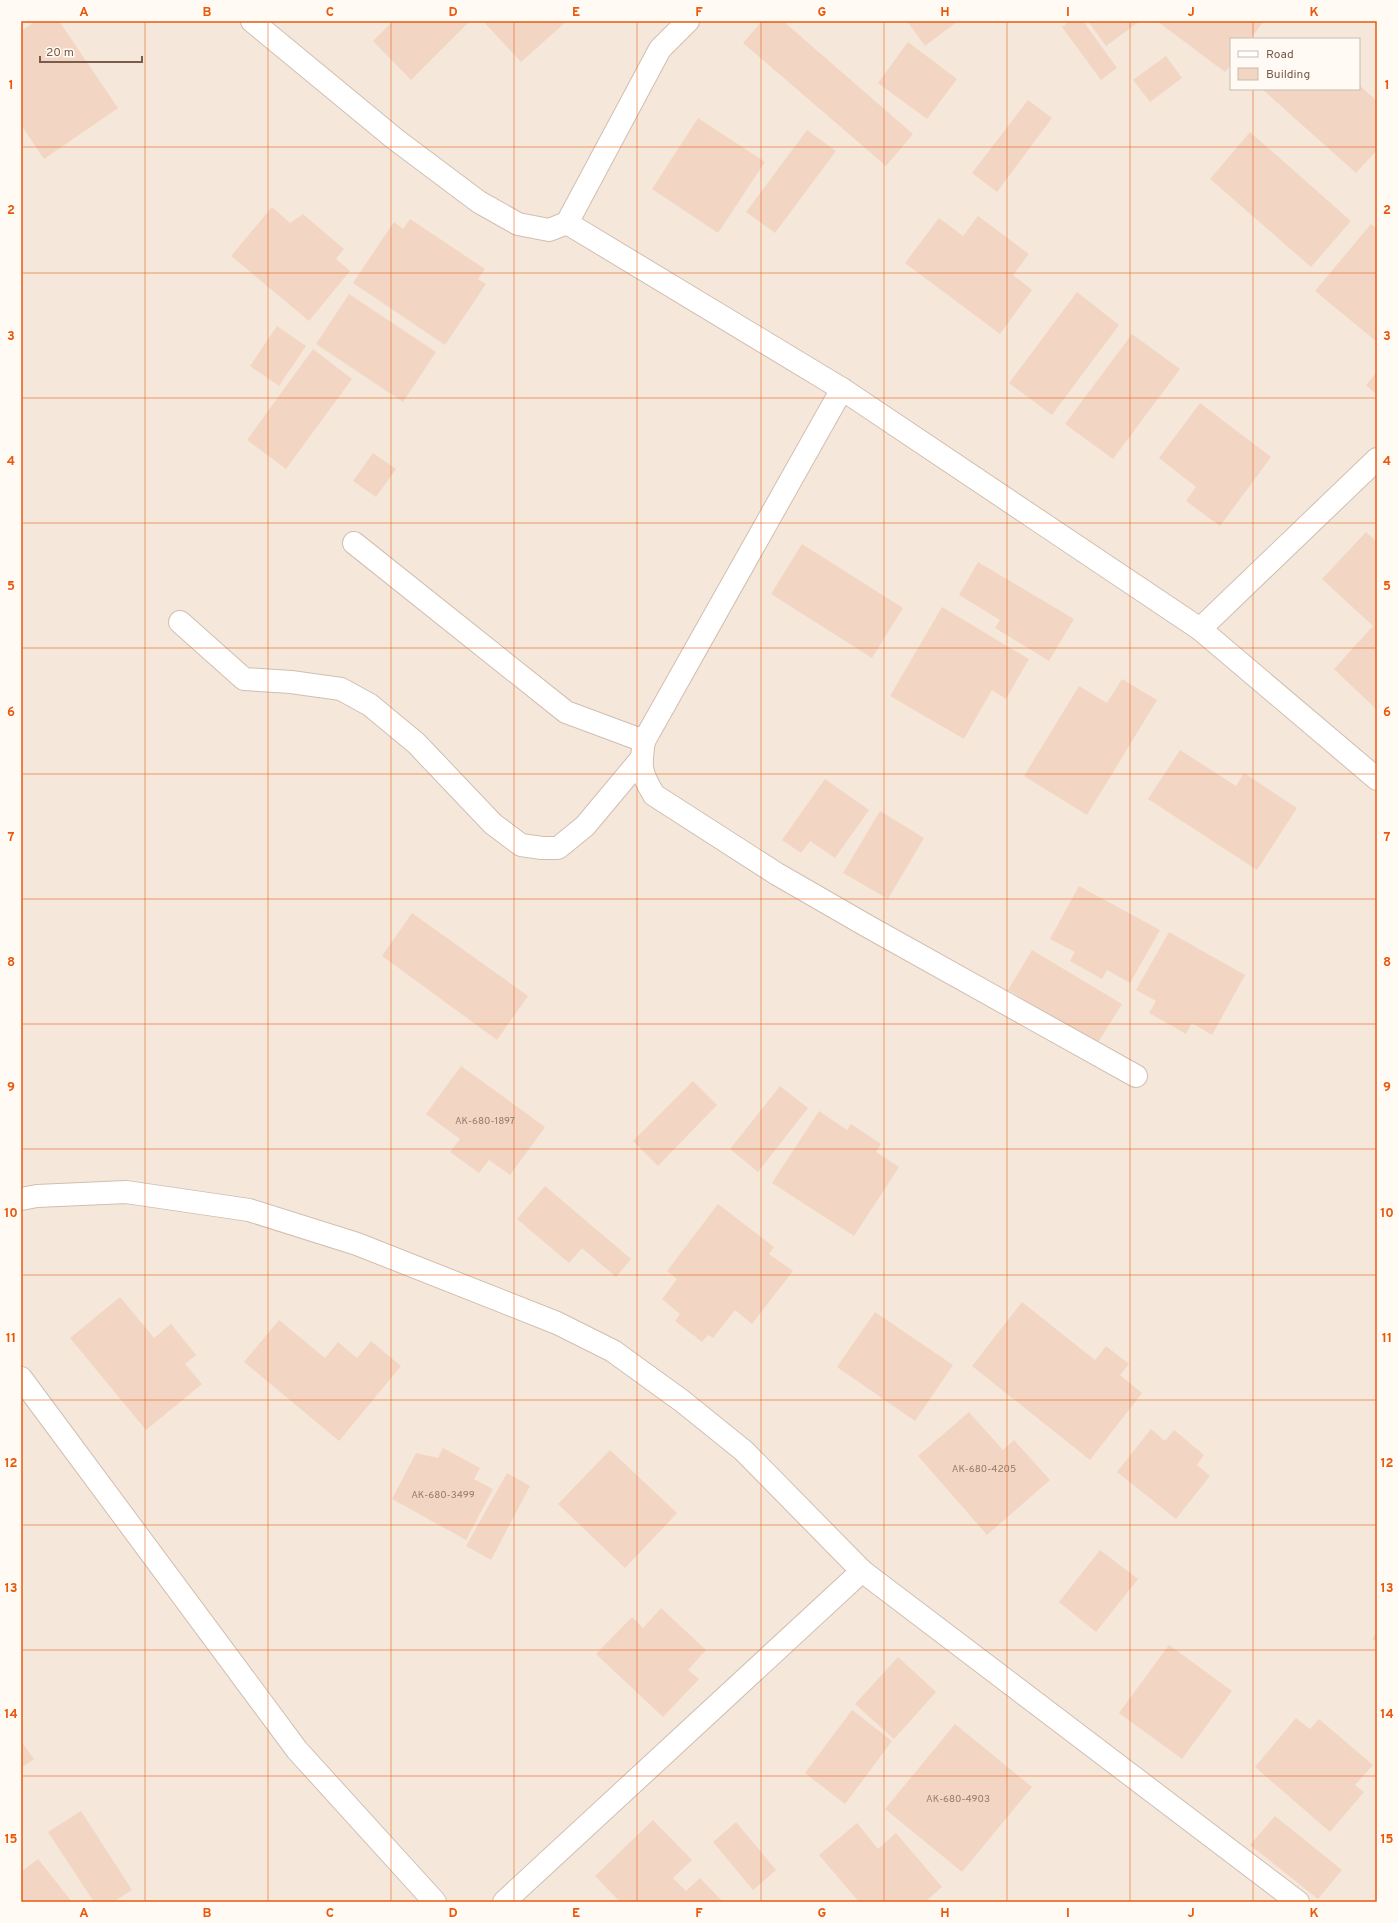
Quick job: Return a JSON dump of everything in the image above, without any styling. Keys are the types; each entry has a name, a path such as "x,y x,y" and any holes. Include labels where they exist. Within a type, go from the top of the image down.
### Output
{"street":[{"path":"252,21 395,139 479,202 518,224 549,230 567,223 660,49 688,21"},
{"path":"567,223 842,389 1200,629 1377,779"},
{"path":"180,622 244,679 291,682 341,689 370,705 416,743 493,824 521,845 542,848 558,848 584,826 643,750 842,389"},
{"path":"1200,629 1377,459"},
{"path":"354,543 566,712 643,750"},
{"path":"643,750 641,765 646,781 654,795 673,808 777,874 849,916 1136,1076"},
{"path":"21,1199 38,1196 126,1192 249,1210 357,1244 556,1323 613,1350 688,1405 744,1451 862,1571 1298,1902"},
{"path":"21,1378 297,1750 435,1902"},
{"path":"504,1902 862,1571"}],"shaded area":[{"path":"21,21 1377,21 1377,1902 21,1902"}],"building":[{"path":"36,21 59,21 118,108 44,159 21,125 21,31"},
{"path":"393,21 470,21 411,80 373,41"},
{"path":"483,21 567,21 521,62"},
{"path":"762,21 783,21 913,134 886,166 743,43"},
{"path":"907,21 958,21 925,46"},
{"path":"1070,21 1083,21 1117,68 1101,80 1062,27"},
{"path":"1088,21 1140,21 1106,46"},
{"path":"1157,21 1264,21 1251,38 1230,38 1230,66 1225,72"},
{"path":"908,42 957,79 927,119 878,83"},
{"path":"1166,56 1182,78 1150,102 1133,80"},
{"path":"1360,86 1377,101 1377,150 1356,173 1263,90 1360,90"},
{"path":"1028,100 1052,118 997,192 972,173"},
{"path":"698,118 765,162 718,233 652,189"},
{"path":"807,130 836,151 775,233 746,212"},
{"path":"1250,132 1351,221 1311,267 1210,179"},
{"path":"272,207 290,223 303,214 344,249 336,259 350,271 309,321 231,256"},
{"path":"978,216 1029,254 1013,275 1032,290 1000,334 905,263 939,218 963,236"},
{"path":"410,219 485,269 478,279 486,284 445,345 353,283 394,222 403,229"},
{"path":"1371,224 1377,229 1377,342 1315,291"},
{"path":"1077,292 1119,325 1052,415 1009,383"},
{"path":"349,294 436,352 403,402 316,344"},
{"path":"277,326 306,346 279,386 250,366"},
{"path":"1132,334 1180,369 1113,459 1065,424"},
{"path":"313,349 352,379 286,469 247,440"},
{"path":"1377,372 1377,395 1366,385"},
{"path":"1200,403 1271,457 1220,526 1186,501 1196,487 1159,458"},
{"path":"373,453 396,469 376,497 353,481"},
{"path":"1366,532 1377,542 1377,710 1334,669 1373,626 1322,579"},
{"path":"802,544 903,608 872,658 771,594"},
{"path":"978,562 1074,619 1049,661 995,628 1000,620 959,595"},
{"path":"942,607 1029,659 1006,699 992,690 964,739 890,696"},
{"path":"1122,679 1157,700 1087,815 1024,776 1079,686 1107,703"},
{"path":"1180,750 1236,786 1244,773 1297,808 1257,870 1148,799"},
{"path":"825,779 869,810 835,858 810,841 801,853 782,840"},
{"path":"880,811 924,838 888,899 843,873"},
{"path":"1079,886 1160,930 1130,983 1107,970 1102,979 1070,961 1075,952 1050,939"},
{"path":"412,913 528,996 497,1040 382,956"},
{"path":"1169,932 1245,975 1212,1035 1192,1023 1186,1034 1149,1013 1156,1001 1136,990"},
{"path":"1032,950 1122,1004 1097,1044 1008,990"},
{"path":"461,1066 545,1127 510,1175 489,1160 479,1173 450,1152 460,1139 426,1114"},
{"path":"693,1081 717,1105 658,1166 633,1141"},
{"path":"780,1086 808,1108 758,1172 730,1149"},
{"path":"819,1111 847,1130 851,1124 881,1144 876,1152 899,1167 854,1236 772,1183"},
{"path":"545,1186 631,1259 616,1277 582,1248 569,1263 517,1219"},
{"path":"718,1204 774,1247 769,1254 793,1271 752,1324 735,1310 713,1338 708,1335 702,1342 675,1321 680,1314 662,1299 677,1279 667,1271"},
{"path":"120,1297 154,1338 171,1324 196,1355 185,1364 202,1384 146,1430 70,1338"},
{"path":"1022,1302 1095,1360 1106,1346 1129,1364 1120,1375 1142,1393 1090,1460 972,1366"},
{"path":"875,1312 953,1365 915,1421 837,1367"},
{"path":"279,1320 325,1358 338,1342 357,1358 371,1341 401,1366 339,1441 244,1362"},
{"path":"969,1412 1003,1450 1014,1440 1050,1480 987,1535 918,1456"},
{"path":"1151,1429 1165,1441 1174,1430 1204,1455 1197,1465 1210,1476 1176,1519 1117,1472"},
{"path":"443,1448 480,1468 474,1479 493,1489 466,1540 392,1499 416,1453 438,1458"},
{"path":"610,1450 677,1513 625,1568 558,1504"},
{"path":"507,1473 530,1486 491,1560 466,1546"},
{"path":"1100,1550 1138,1579 1096,1632 1059,1602"},
{"path":"661,1608 706,1650 688,1670 699,1679 663,1717 596,1654 632,1617 643,1628"},
{"path":"1377,1631 1377,1642 1372,1639"},
{"path":"1169,1645 1232,1691 1182,1759 1119,1713"},
{"path":"898,1657 936,1692 894,1739 855,1704"},
{"path":"852,1710 892,1741 845,1804 805,1773"},
{"path":"1296,1718 1310,1729 1319,1719 1373,1765 1355,1785 1364,1792 1330,1832 1255,1767"},
{"path":"955,1724 1032,1787 962,1872 885,1809"},
{"path":"21,1741 34,1759 21,1768"},
{"path":"81,1811 132,1890 113,1902 94,1902 48,1832"},
{"path":"1275,1816 1342,1870 1318,1899 1250,1845"},
{"path":"653,1820 692,1860 673,1878 686,1891 700,1878 723,1902 620,1902 595,1876"},
{"path":"736,1822 776,1870 753,1890 713,1842"},
{"path":"857,1823 878,1849 896,1833 942,1887 928,1899 930,1902 859,1902 819,1855"},
{"path":"38,1859 72,1902 21,1902 21,1872"}]}
